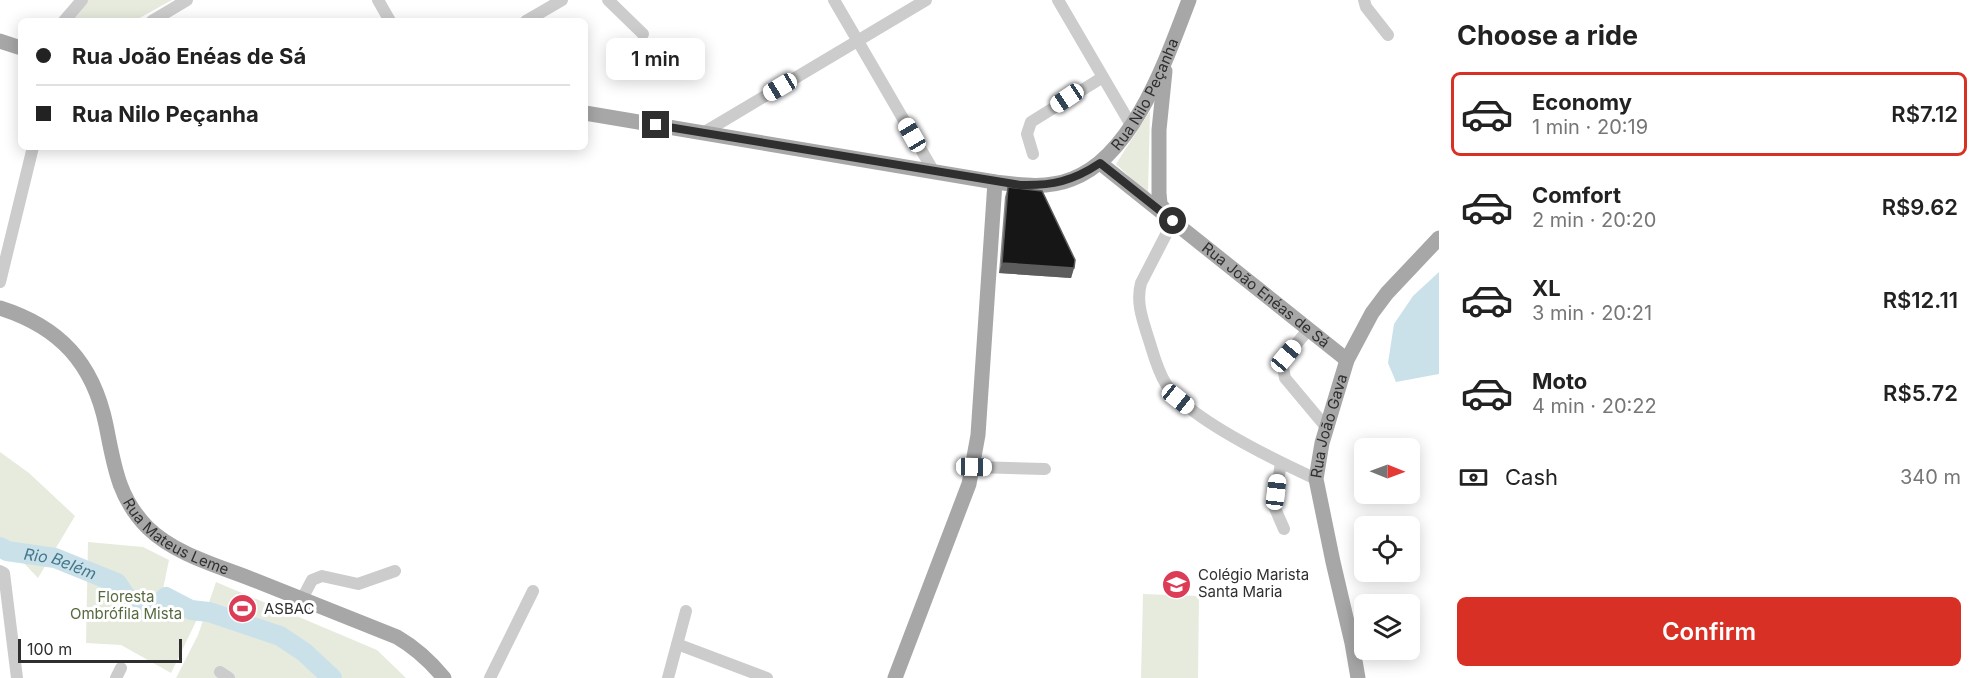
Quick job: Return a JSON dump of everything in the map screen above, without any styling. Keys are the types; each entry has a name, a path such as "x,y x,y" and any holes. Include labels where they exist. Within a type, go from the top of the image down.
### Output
{"main road":[{"name":"Rua Nilo Peçanha","path":"588,114 994,182 1037,186 1055,184 1072,179 1100,163 1118,144 1148,98 1189,0"},
{"path":"0,41 18,47"},
{"path":"1167,56 1160,115 1158,193 1160,204 1173,221"},
{"name":"Rua João Enéas de Sá","path":"1100,163 1347,360"},
{"path":"896,678 974,467 994,182"},
{"name":"Rua João Gava","path":"1358,678 1316,479 1326,427 1347,360 1372,313 1387,293 1439,238"},
{"name":"Rua Mateus Leme","path":"0,308 22,315 57,336 83,366 102,407 119,483 125,498 149,529 183,551 397,636 415,648 444,678"}],"street":[{"path":"67,18 82,0"},
{"path":"157,18 187,0"},
{"path":"378,0 388,18"},
{"path":"531,18 562,0"},
{"path":"608,0 643,34"},
{"path":"834,0 934,172"},
{"path":"703,133 926,0"},
{"path":"1058,0 1131,125"},
{"path":"1364,0 1366,7 1388,35"},
{"path":"1033,154 1027,134 1031,122 1102,77"},
{"path":"0,282 32,150"},
{"path":"1173,221 1141,283 1138,294 1144,323 1164,382 1178,399 1193,411 1281,463 1316,479"},
{"path":"1309,329 1286,356 1283,367 1285,378 1326,427"},
{"path":"1281,463 1275,506 1284,530"},
{"path":"974,467 1045,469"},
{"path":"302,599 312,580 322,576 358,584 395,571"},
{"path":"2,572 17,678"},
{"path":"490,678 533,591"},
{"path":"668,678 686,611"},
{"path":"677,644 767,678"}],"green space":[{"path":"88,0 172,0 139,18 73,18"},
{"path":"1150,111 1148,194 1116,164"},
{"name":"Floresta Ombrófila Mista","path":"0,452 29,473 75,516 38,578 20,559 0,551"},
{"name":"Floresta Ombrófila Mista","path":"88,542 143,547 169,560 163,589 203,607 171,673 121,645 86,643"},
{"name":"ASBAC","path":"216,582 377,650 406,678 176,678 198,635"},
{"path":"1143,594 1199,596 1198,678 1141,678"}],"water":[{"path":"1439,272 1439,374 1396,382 1388,363 1394,324 1413,296"}],"building":[{"path":"1008,187 1042,191 1075,260 1074,268 1002,263"}],"waterway":[{"name":"Rio Belém","path":"0,547 7,551 55,558 117,583 134,608 155,608 166,597 191,610 209,612 280,636 304,652 332,678"}],"place":[{"name":"Colégio Marista Santa Maria","path":"1177,584"},
{"name":"ASBAC","path":"243,609"}],"route":[{"path":"656,125 1020,185 1055,184 1087,172 1100,163 1173,221"}]}
